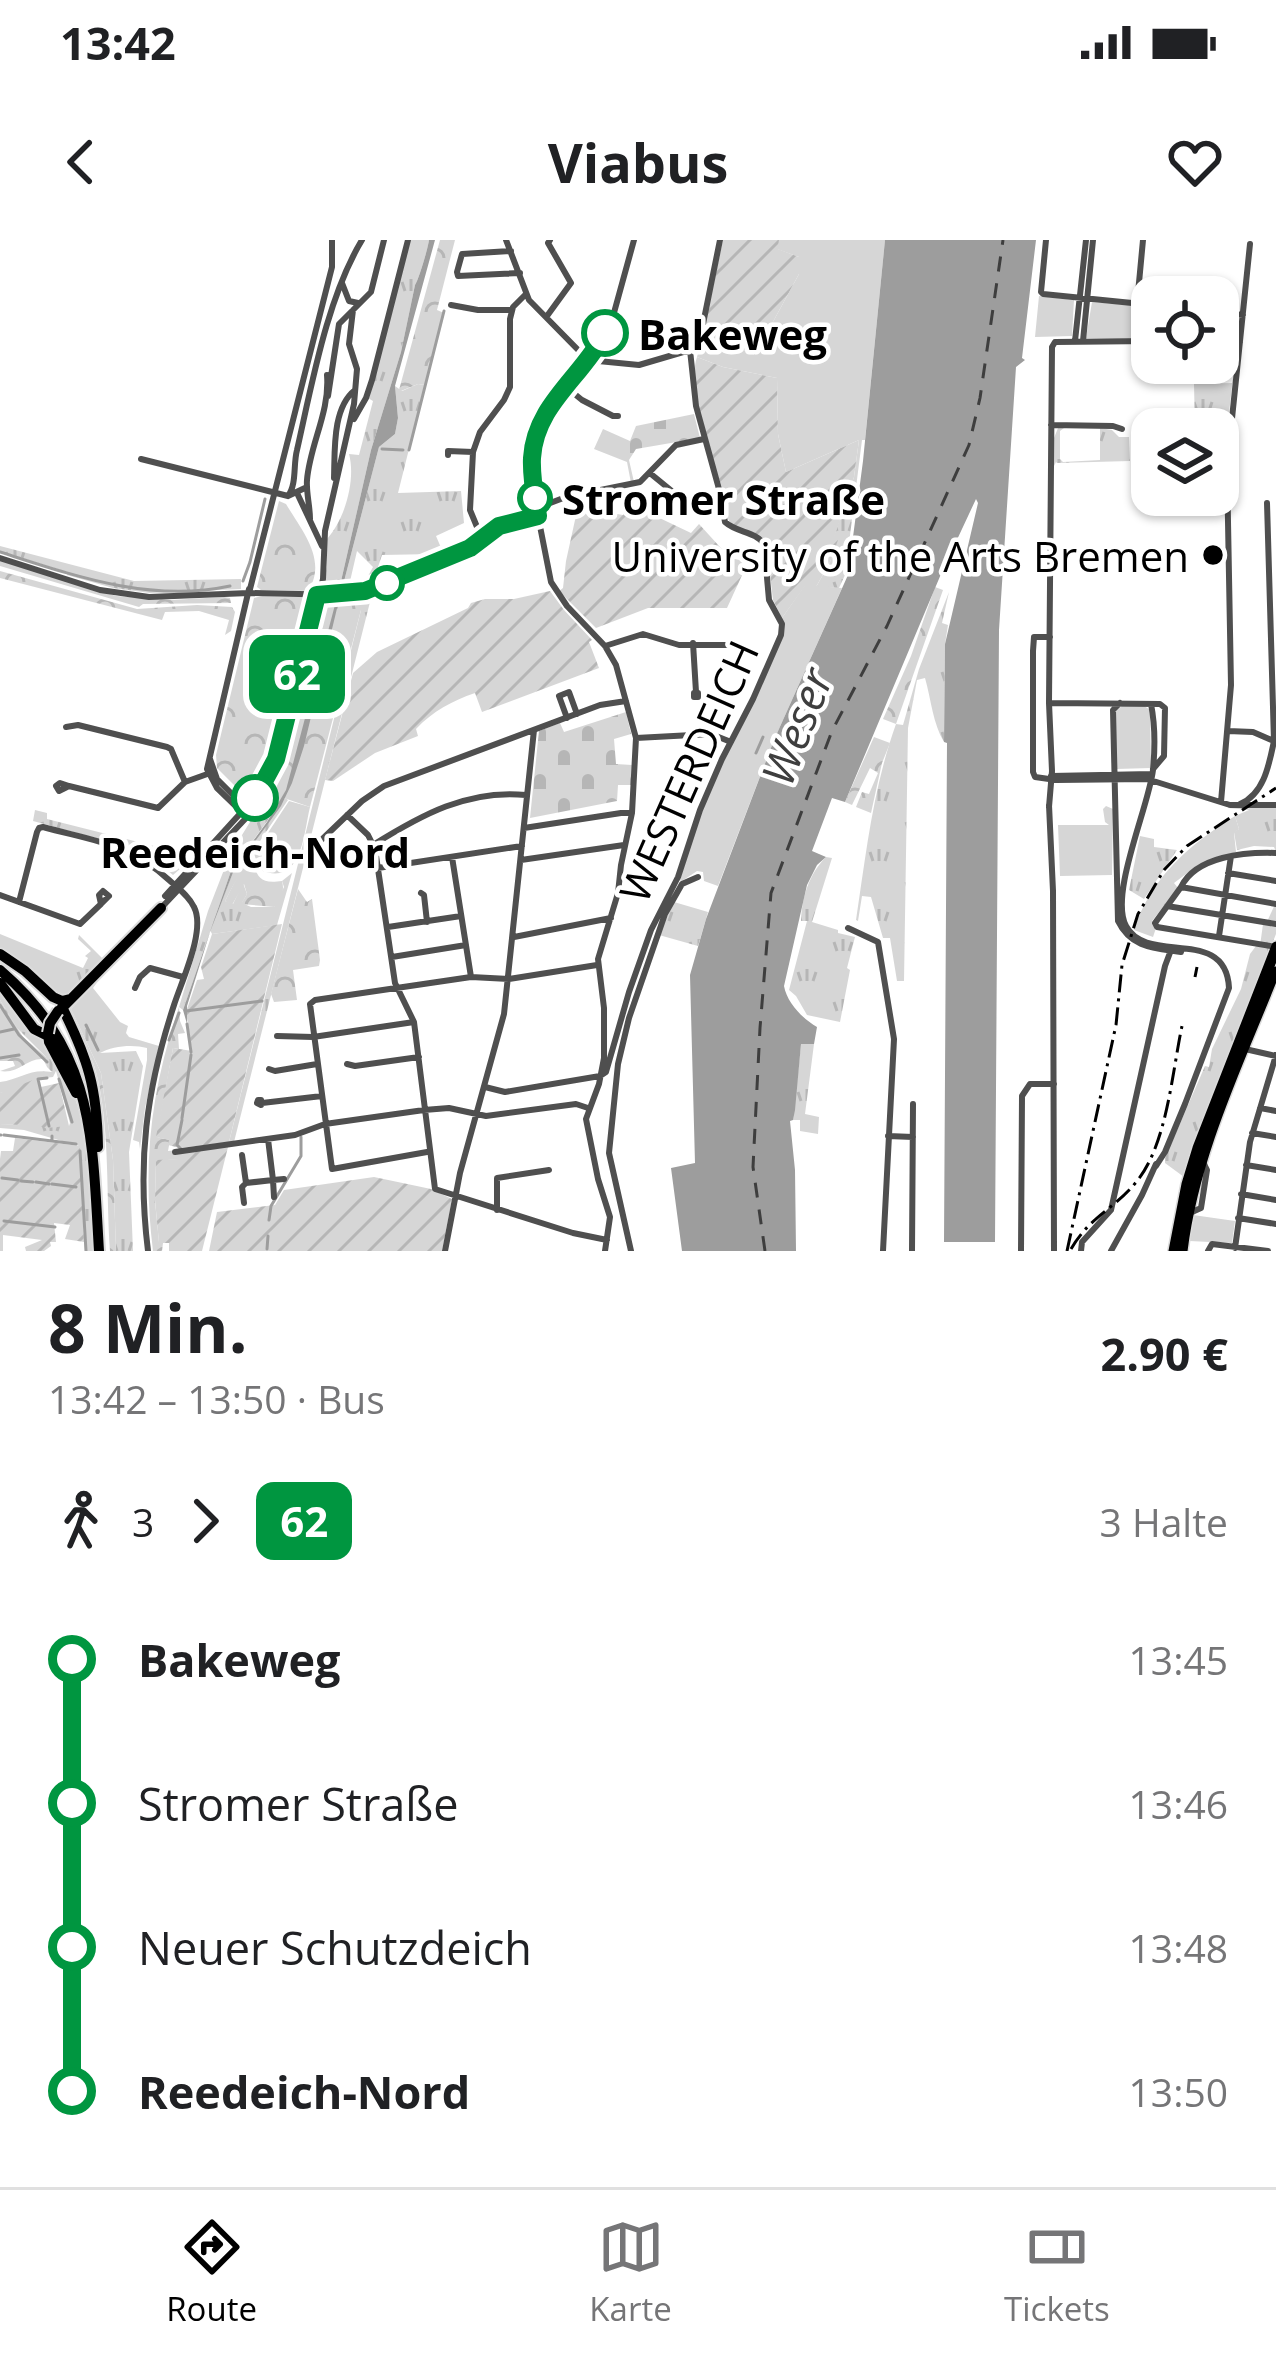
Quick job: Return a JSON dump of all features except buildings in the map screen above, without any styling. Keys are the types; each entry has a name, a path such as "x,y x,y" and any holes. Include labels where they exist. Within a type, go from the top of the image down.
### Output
{"highway":[{"path":"93,1154 79,1100 48,1034 50,1023 163,902"},
{"path":"0,962 25,971 62,1000 91,1072 101,1251"},
{"path":"0,962 35,995 62,1032 88,1090 98,1133"},
{"path":"0,962 65,1049 82,1090 101,1251"},
{"path":"0,983 34,1029 48,1034"}],"main road":[{"path":"1178,1251 1186,1184 1197,1148 1276,946"},
{"path":"1178,1251 1202,1161 1276,971"}],"street":[{"path":"247,812 218,788 210,773 210,752 332,268 332,240"},
{"path":"321,530 293,494 295,457 341,280 362,240"},
{"path":"310,519 308,487 331,386 339,323 371,292 384,240"},
{"path":"163,902 269,783 325,566 321,530 348,434 372,380 408,240"},
{"path":"506,240 528,297 588,360 639,365 690,350 703,324 720,240"},
{"path":"547,316 571,283 550,240"},
{"path":"485,1087 505,1091 601,1076 604,1018 597,965 618,893 632,813 636,738 616,665 605,646 558,596 548,572 532,468 534,441 544,413 588,360 612,320 634,240"},
{"path":"1046,240 1041,292 1131,303"},
{"path":"1079,341 1089,240"},
{"path":"1140,276 1143,240"},
{"path":"1221,799 1231,685 1226,483 1250,244"},
{"path":"512,251 462,254 458,276 520,273"},
{"path":"341,280 349,301 361,302"},
{"path":"482,539 470,510 473,452 480,432 510,387 512,310 528,297"},
{"path":"451,305 512,310"},
{"path":"348,434 357,368 349,344 352,314"},
{"path":"1239,315 1243,315"},
{"path":"1052,1251 1049,703 1053,343 1131,341"},
{"path":"324,344 331,386 351,393"},
{"name":"WESTERDEICH","path":"588,1108 626,1017 651,930 676,882 700,810 782,629 769,600 764,544 725,522 696,406 690,350"},
{"path":"327,375 328,396"},
{"path":"566,387 618,416"},
{"path":"334,488 334,445 351,393"},
{"path":"325,410 336,406 341,414"},
{"path":"1051,425 1122,429"},
{"path":"0,558 116,593 149,597 365,591 470,548 507,522 566,497 638,483 676,446 704,439"},
{"path":"448,455 448,451 473,452"},
{"path":"141,459 275,493 293,494 308,487"},
{"path":"651,474 679,492"},
{"path":"1240,803 1258,790 1275,742 1268,503"},
{"path":"233,594 245,608"},
{"path":"605,646 644,634 679,645 746,648"},
{"path":"1050,638 1034,638 1035,777 1152,774 1236,806 1276,806"},
{"path":"693,644 696,692"},
{"path":"567,718 560,696 569,692 577,714"},
{"path":"313,848 384,786 600,705 626,701"},
{"path":"1049,703 1160,704 1165,708 1165,755 1152,774 1121,886"},
{"path":"1111,1251 1166,1149 1229,988 1225,969 1212,957 1140,945 1123,931 1118,916 1121,886 1114,777 1117,707"},
{"path":"66,727 78,724 167,747 185,782"},
{"path":"445,1251 504,1014 534,730"},
{"path":"1230,731 1253,732 1275,742"},
{"path":"636,738 711,734 731,742"},
{"path":"69,786 158,808 185,782 210,773"},
{"path":"374,844 440,807 497,793 527,795"},
{"path":"1221,799 1254,806"},
{"path":"524,828 632,813"},
{"path":"346,815 374,844 397,988 413,1022 435,1189 607,1240"},
{"path":"19,902 39,828 126,849 153,864 192,902 198,917 146,1113 142,1174 148,1251"},
{"path":"521,860 626,845"},
{"path":"378,868 522,846"},
{"path":"1276,853 1231,856 1198,868 1184,879 1155,923 1276,946"},
{"path":"1219,937 1231,856"},
{"path":"452,857 471,976"},
{"path":"1228,873 1276,881"},
{"path":"631,1251 609,1153 626,1017 664,914 682,884 698,877"},
{"path":"1181,887 1276,904"},
{"path":"421,892 427,922"},
{"path":"0,895 80,925 101,904"},
{"path":"1167,906 1276,925"},
{"path":"387,928 461,916"},
{"path":"513,937 611,918"},
{"path":"848,928 878,942 894,1039 883,1251"},
{"path":"391,957 466,945"},
{"path":"1081,1251 1082,1242 1111,1210 1168,948"},
{"path":"428,1152 332,1169 310,1004 471,976 509,979 597,965"},
{"path":"135,988 150,968 183,977"},
{"path":"277,1036 313,1036 413,1022"},
{"path":"1235,1248 1252,1133 1271,1084 1276,1055 1247,1045"},
{"path":"347,1064 419,1058"},
{"path":"269,1069 317,1064"},
{"path":"1021,1251 1022,1096 1030,1084 1054,1084"},
{"path":"262,1103 322,1096"},
{"path":"175,1152 295,1136 326,1124 424,1110 507,1114 576,1104 588,1108 586,1124 610,1217 605,1251"},
{"path":"912,1251 913,1104"},
{"path":"1260,1108 1276,1111"},
{"path":"1252,1133 1276,1137"},
{"path":"888,1136 913,1137"},
{"path":"268,1139 274,1197"},
{"path":"242,1155 246,1183"},
{"path":"1246,1165 1276,1170"},
{"path":"497,1210 497,1178 549,1170"},
{"path":"244,1203 246,1183 284,1179"},
{"path":"1240,1194 1276,1200"},
{"path":"1238,1218 1276,1224"},
{"path":"1208,1249 1268,1251"}],"green space":[{"path":"410,240 429,240 371,450 339,590 331,592 322,585 327,539 347,499 349,454 359,455 373,401 368,398"},
{"path":"440,240 455,240 437,310 444,313 425,385 401,391 399,390"},
{"path":"723,240 779,240 778,249 799,257 799,274 755,355 704,329"},
{"path":"779,240 885,240 865,440 786,472 778,434 777,378 697,357 704,329 718,332 717,338 755,355 799,274 799,257 777,249"},
{"path":"1039,296 1074,300 1072,336 1035,337"},
{"path":"1092,302 1131,305 1131,339 1086,338"},
{"path":"697,357 777,378 778,434 786,472 859,440 854,477 830,562 816,587 805,586 782,618 773,600 766,541 736,527 727,517 697,404"},
{"path":"1194,384 1232,384 1230,408 1195,408"},
{"path":"425,385 398,493 461,491 464,523 436,536 442,550 434,554 382,555 368,585 373,567 357,551 348,590 342,589 379,447 395,434 395,386 402,391"},
{"path":"694,414 700,438 636,449 629,460 634,482 627,462 594,449 603,429 630,441 636,426"},
{"path":"1058,428 1064,428 1060,431 1063,462 1100,460 1100,428 1129,437 1130,461 1057,463 1056,462 1054,466"},
{"path":"859,440 845,575 839,588 816,587 837,541 833,539 854,477"},
{"path":"279,501 286,504 314,557 308,591 257,587"},
{"path":"628,507 691,533 699,524 730,558 744,561 727,608 648,608 596,628 559,591 577,511 623,515"},
{"path":"0,546 134,581 241,579 241,589 150,593 113,588 0,551"},
{"path":"0,560 116,596 224,597 231,603 139,607 0,566"},
{"path":"0,571 137,609 232,607 231,631 225,635 229,620 199,611 165,612 162,620 0,578"},
{"path":"805,585 842,588 774,740 718,886 704,881 703,872 697,871 678,880 708,793 781,638 782,618"},
{"path":"935,587 943,590 896,724 883,719"},
{"path":"550,591 592,640 599,668 482,712 475,693 467,696 429,717 416,729 418,736 375,753 333,781 325,780 353,673 377,652 471,603"},
{"path":"949,592 942,623 948,625 944,742 925,678 917,680 908,728 904,981 897,981 890,938 883,938 871,897 862,896 856,920 881,772 896,724 903,725 919,669"},
{"path":"372,594 234,1142 229,1142 361,596"},
{"path":"361,596 310,807 278,796 246,837 242,835 276,771 317,606 324,605 326,598"},
{"path":"307,597 313,603 270,769 248,799 217,768 216,755 254,598"},
{"path":"1123,705 1143,705 1150,710 1151,768 1116,769 1115,712"},
{"path":"626,712 631,734 614,739 616,764 632,765 631,785 618,785 617,801 530,818 539,731 560,723 564,732"},
{"path":"874,737 890,743 871,813 856,807 862,792 869,794 878,773 870,768 852,805 845,802"},
{"path":"278,795 283,797 278,806 231,871 183,1010 179,1007 208,911 234,844"},
{"path":"285,798 225,901 233,904 243,883 247,894 242,903 274,907 284,887 282,881 292,873 277,925 212,934 234,870"},
{"path":"289,801 310,807 298,856 285,871 260,870 254,854"},
{"path":"1106,806 1113,809 1112,875 1060,876 1058,825 1109,825"},
{"path":"1228,806 1276,808 1276,852 1274,847 1237,850 1235,816 1249,810"},
{"path":"35,810 47,813 47,819 154,846 180,869 173,875 144,851 33,821"},
{"path":"1235,816 1239,829 1234,833 1236,852 1198,865 1174,883 1178,888 1152,921 1153,937 1134,930 1151,894 1174,864"},
{"path":"1140,836 1154,839 1154,847 1177,850 1144,899 1129,890"},
{"path":"249,854 263,879 282,881 282,895 274,907 241,904 247,894 244,884 232,905 225,901"},
{"path":"826,857 832,858 812,922 855,937 840,1022 807,1015 789,990 807,921 801,921 805,895"},
{"path":"298,889 307,902 312,899 319,966 293,970 297,1000 274,1002 271,994"},
{"path":"674,902 708,912 698,946 659,935"},
{"path":"1276,902 1276,934 1184,1177 1165,1158 1205,1066 1209,1067 1250,954 1260,946 1263,924"},
{"path":"282,924 229,1142 168,1145 169,1140 156,1137 173,1048 192,1051 186,1012 197,980 204,979 201,967 212,934"},
{"path":"0,934 83,968 91,951 79,935 104,960 63,999 0,952"},
{"path":"102,975 93,988 128,1026 129,1037 159,1046 140,1149 133,1140 147,1048 123,1046 100,1053 136,1051 143,1066 129,1152 133,1251 116,1251 113,1160 101,1073 71,1009"},
{"path":"98,977 71,1009 101,1073 113,1160 116,1251 110,1251 98,1080 67,1011"},
{"path":"0,987 43,1036 71,1086 85,1139 95,1251 85,1251 79,1146 0,1128 0,1124 70,1123 56,1071 53,1077 0,1093 0,1082 52,1072 46,1057 17,1028 0,1000"},
{"path":"0,1000 23,1037 46,1057 47,1067 43,1059 37,1059 0,1071 15,1066 13,1061 0,1061"},
{"path":"179,1007 185,1033 178,1034 179,1049 173,1048 157,1137 170,1140 168,1151 179,1150 179,1159 156,1161 155,1201 159,1242 163,1243 162,1251 153,1251 148,1187 151,1127"},
{"path":"801,1044 814,1044 805,1114 819,1117 818,1134 800,1131 800,1120 793,1120"},
{"path":"38,1078 41,1087 59,1083 69,1126 0,1124 0,1093"},
{"path":"15,1138 80,1146 84,1242 65,1239 70,1225 54,1223 56,1242 44,1251 26,1251 25,1247 42,1240 3,1235 0,1251 1,1151 13,1151"},
{"path":"228,1147 202,1251 169,1251 169,1243 159,1243 156,1160"},
{"path":"374,1177 431,1189 452,1199 442,1251 209,1251 217,1212 275,1205 284,1190"},
{"path":"1193,1215 1235,1221 1232,1243 1189,1241"}],"water":[{"path":"429,240 435,240 395,386 395,434 379,447 339,590 371,450"},
{"name":"Weser","path":"885,240 1036,240 1025,360 1016,367 999,630 995,1242 944,1242 945,644 976,499 845,802 832,798 812,851 826,857 807,885 784,986 796,1010 817,1027 814,1044 801,1044 790,1121 796,1251 682,1251 671,1168 695,1163 690,975 706,919 774,740 848,575"},
{"path":"339,600 292,783 281,806 234,870 187,1006 187,1024 183,1010 231,871 286,790"}],"waterway":[{"path":"409,450 444,311"},
{"path":"382,449 403,450"},
{"path":"243,581 265,499"},
{"path":"0,552 85,578 142,589 230,586"},
{"name":"Weser","path":"756,753 763,737"},
{"path":"186,1011 262,1001"},
{"path":"0,1005 19,1035 47,1062"},
{"path":"169,1040 179,1013"},
{"path":"187,1024 191,1052"},
{"path":"86,1025 98,1050"},
{"path":"0,1032 14,1029"},
{"path":"0,1058 19,1055"},
{"path":"182,1118 191,1055"},
{"path":"47,1078 38,1079 49,1126"},
{"path":"59,1079 72,1122"},
{"path":"181,1149 177,1145 182,1120"},
{"path":"4,1135 52,1141"},
{"path":"52,1136 52,1141 76,1144"},
{"path":"269,1220 271,1206 301,1156 301,1137"},
{"path":"80,1151 86,1251"},
{"path":"2,1178 18,1180"},
{"path":"21,1181 33,1182"},
{"path":"36,1182 49,1184"},
{"path":"52,1184 76,1187"},
{"path":"4,1221 55,1227"},
{"path":"267,1249 268,1236"}],"ferry route":[{"path":"765,1251 753,1167 771,893 832,731 887,626 969,445 1003,240"}],"tram line":[{"path":"1178,1251 1205,1139 1276,959"}],"railway":[{"path":"1067,1251 1116,1025 1122,965 1138,914 1164,870 1187,846 1276,788"},
{"path":"1195,977 1197,967"},
{"path":"1071,1249 1147,1166 1167,1107 1182,1026"}],"bus line":[{"name":"62","path":"255,798 276,759 317,595 344,595 385,584 470,548 499,526 538,516 532,459 539,423 605,333"}],"place":[{"name":"Bakeweg","path":"605,333"},
{"name":"Stromer Straße","path":"535,498"},
{"name":"University of the Arts Bremen","path":"1213,555"},
{"name":"Reedeich-Nord","path":"255,798"}]}
